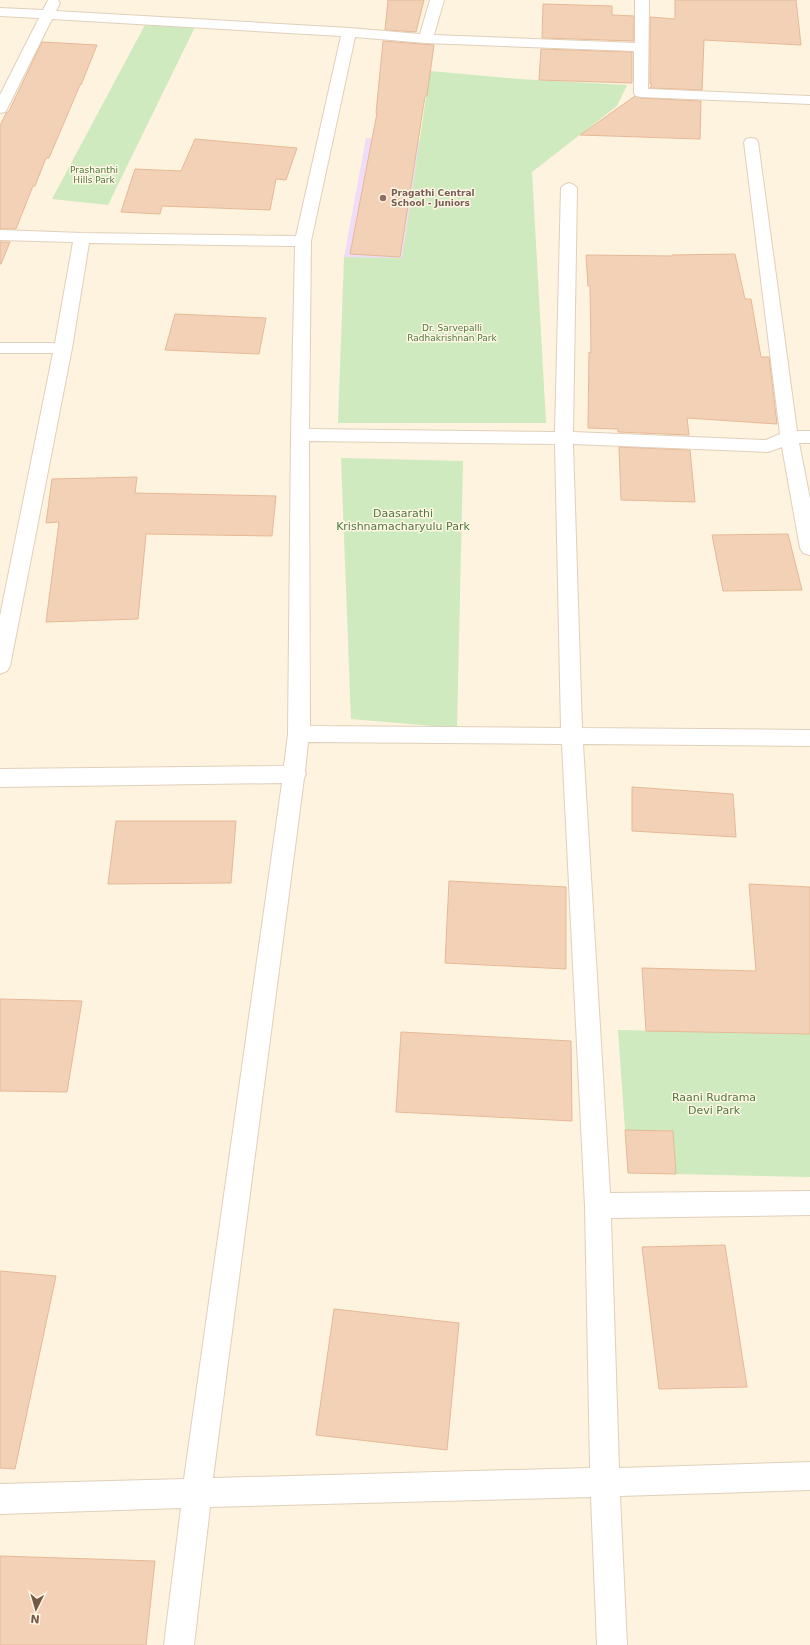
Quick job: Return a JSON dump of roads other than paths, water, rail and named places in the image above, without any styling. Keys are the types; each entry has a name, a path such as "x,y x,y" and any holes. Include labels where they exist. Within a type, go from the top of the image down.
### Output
{"street":[{"path":"0,1 16,2 20,0"},
{"path":"0,109 55,0"},
{"path":"426,39 436,0"},
{"path":"642,0 641,93 810,100"},
{"path":"0,12 349,32 426,39 641,47"},
{"path":"178,1645 197,1492 295,774 299,734 300,435 303,241 349,32"},
{"path":"751,142 790,436 810,548"},
{"path":"569,188 564,438 572,736 598,1206 605,1483 612,1645"},
{"path":"0,235 82,238 303,241"},
{"path":"0,666 9,575 63,348 82,238"},
{"path":"0,348 63,348"},
{"path":"300,435 564,438 768,446 790,436 810,437"},
{"path":"299,734 810,738"},
{"path":"0,778 295,774"},
{"path":"598,1206 810,1203"},
{"path":"0,1499 197,1492 605,1483 810,1476"}],"place":[{"name":"Pragathi Central School - Juniors","path":"383,198"}],"park label":[{"name":"Prashanthi Hills Park","path":"94,176"},
{"name":"Dr. Sarvepalli Radhakrishnan Park","path":"452,334"},
{"name":"Daasarathi Krishnamacharyulu Park","path":"403,519"},
{"name":"Raani Rudrama Devi Park","path":"714,1103"}]}
